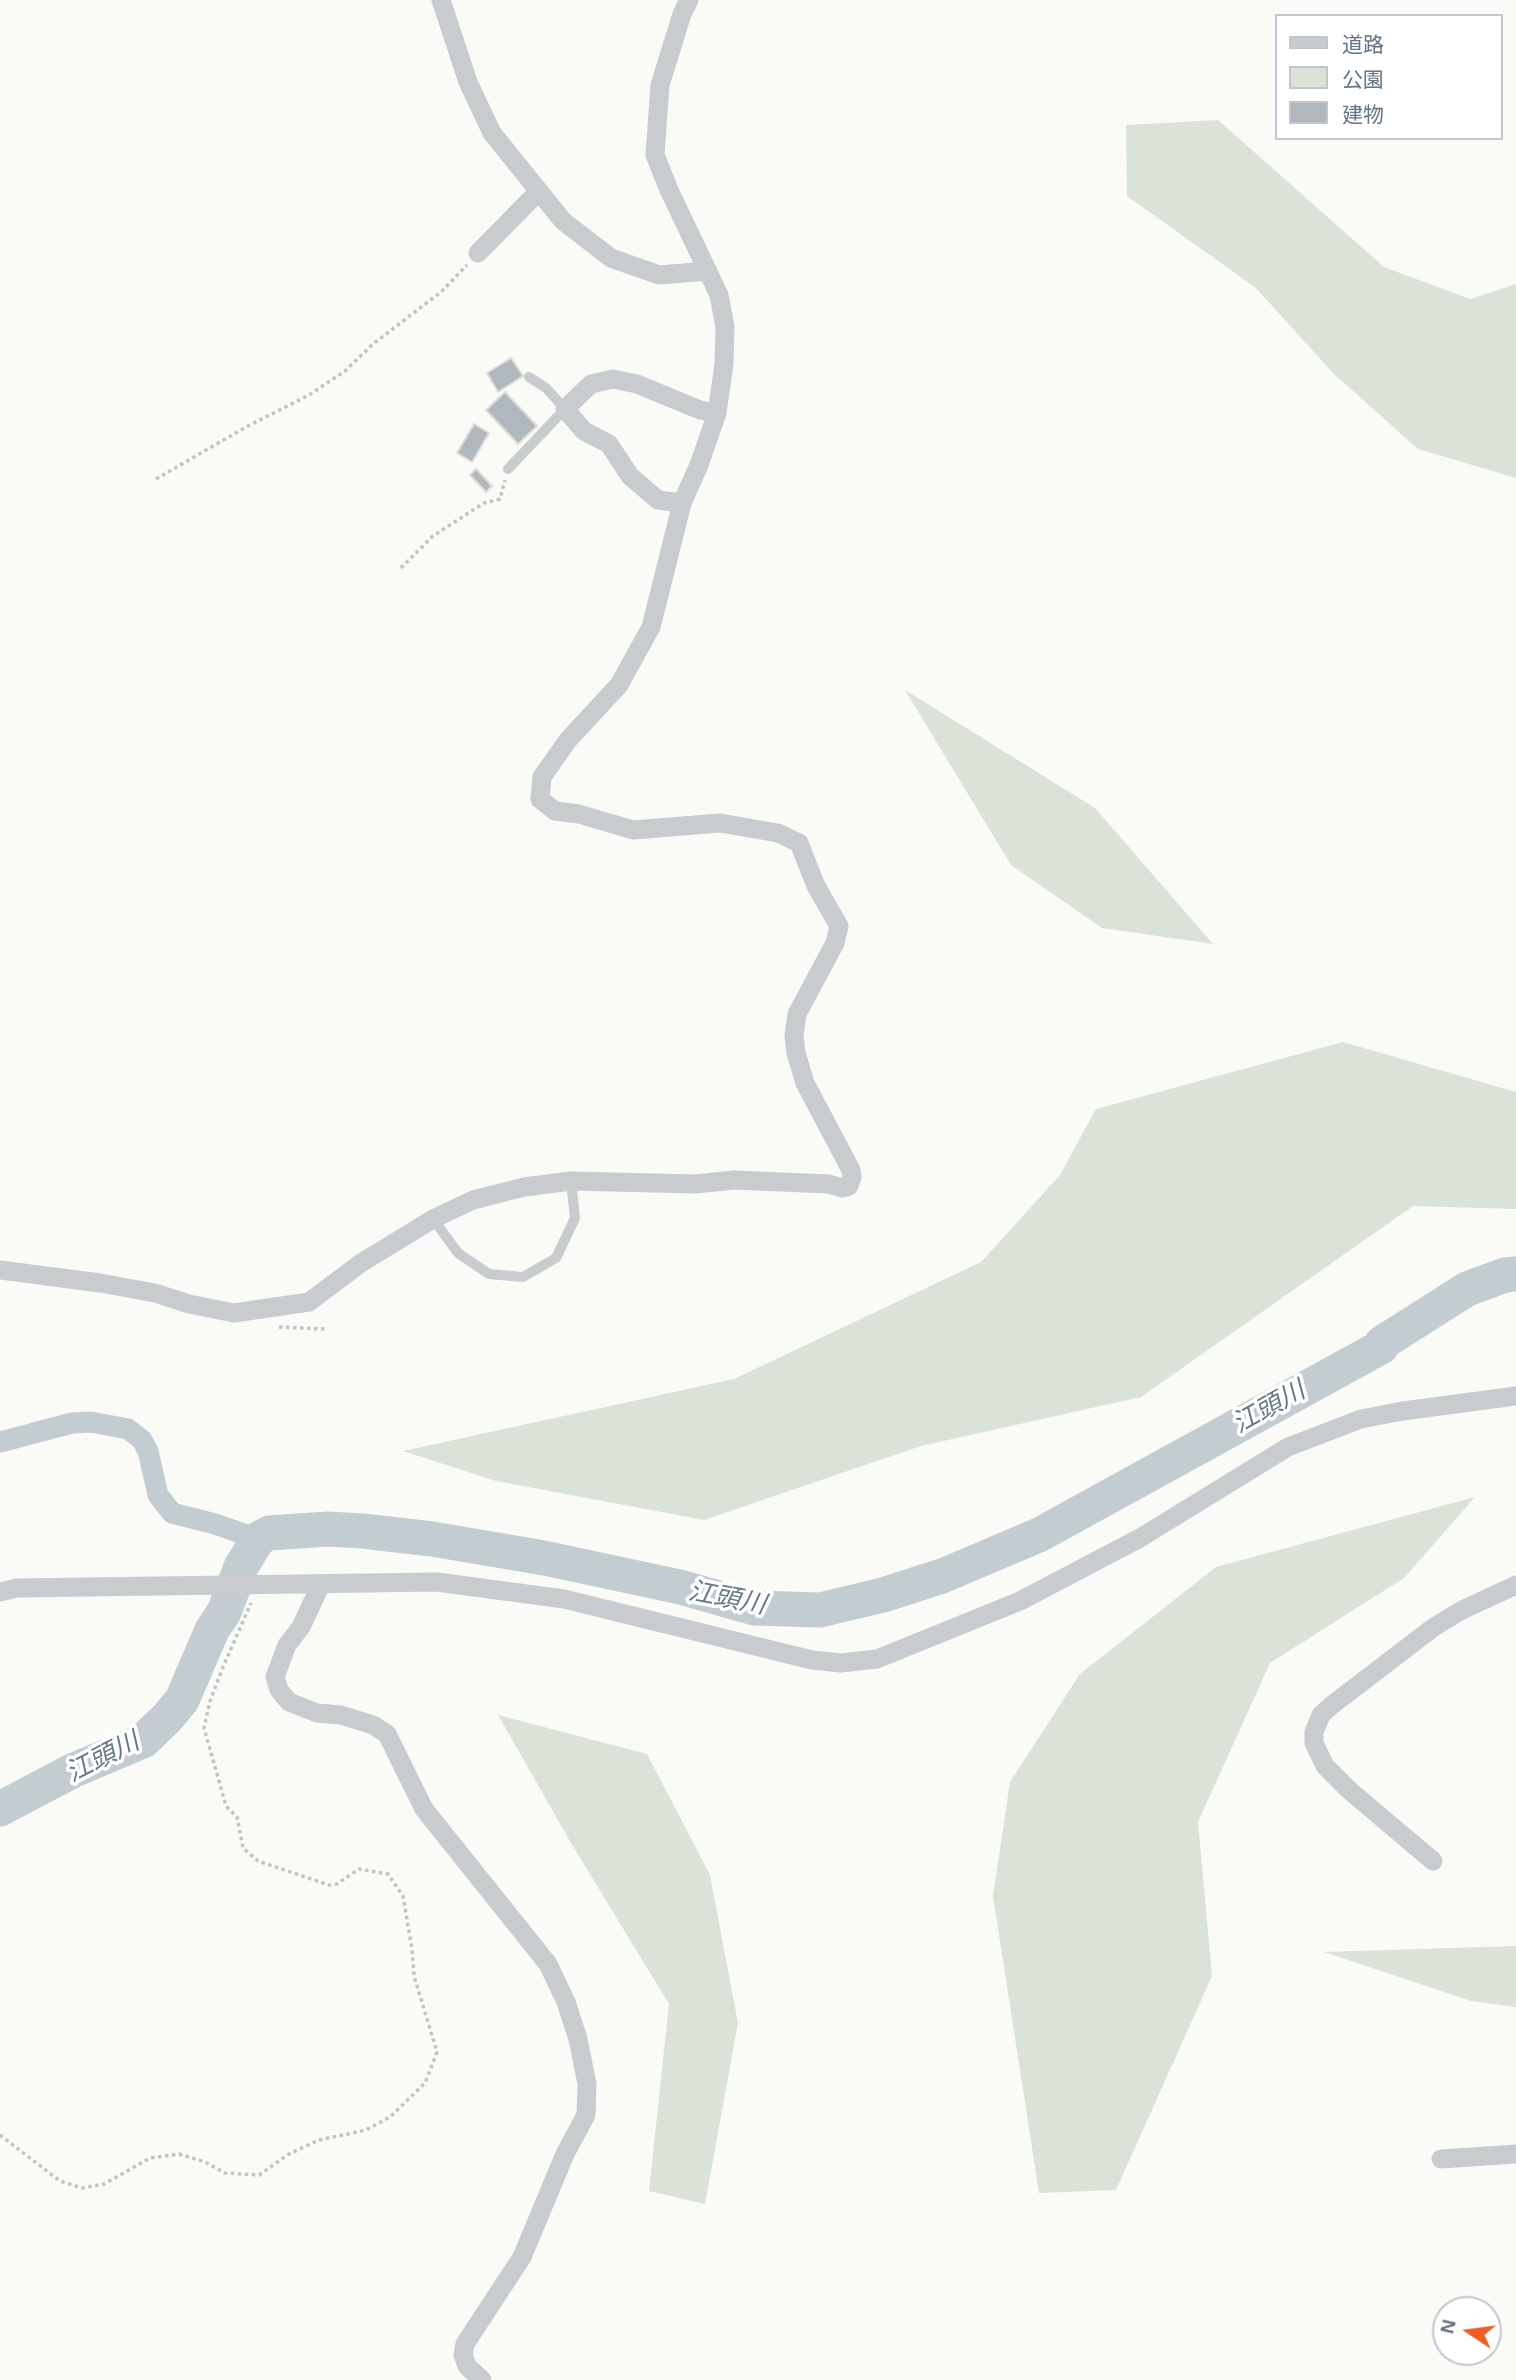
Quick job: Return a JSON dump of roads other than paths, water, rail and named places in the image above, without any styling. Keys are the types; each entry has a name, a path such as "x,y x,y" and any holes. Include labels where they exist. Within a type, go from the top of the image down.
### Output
{"street":[{"path":"441,0 468,82 492,133 563,221 611,258 659,275 708,271"},
{"path":"0,1270 155,1293 189,1304 234,1313 309,1302 361,1263 433,1219 473,1200 524,1187 572,1181 696,1184 734,1180 829,1184 842,1188 849,1186 852,1177 850,1170 805,1083 796,1053 794,1036 797,1014 835,943 839,926 816,886 799,843 778,833 720,823 633,830 579,814 555,811 540,799 542,777 568,740 619,685 652,627 682,503 717,413 724,364 725,327 719,295 655,155 660,85 682,14 690,0"},
{"path":"478,253 539,191"},
{"path":"682,503 658,500 630,476 609,444 584,430 565,409 591,384 613,379 637,384 699,410 717,413"},
{"path":"0,1592 17,1588 437,1583 564,1599 812,1660 841,1663 877,1659 1020,1601 1140,1538 1288,1447 1361,1419 1516,1396"},
{"path":"321,1584 301,1627 287,1645 275,1677 279,1690 289,1702 317,1713 341,1715 363,1722 387,1734 424,1809 548,1964 566,2002 578,2039 587,2084 586,2115 565,2154 523,2258 465,2344 463,2355 467,2366 482,2380"},
{"path":"1433,1861 1349,1790 1325,1766 1314,1743 1314,1732 1321,1715 1332,1704 1434,1627 1462,1610 1516,1585"},
{"path":"1441,2159 1516,2154"}],"lane":[{"path":"508,469 565,409 546,388 529,377"},
{"path":"433,1219 458,1253 489,1274 523,1277 556,1258 575,1218 572,1181"}],"waterway":[{"name":"江頭川","path":"0,1809 72,1771 143,1741 167,1718 182,1700 212,1630 224,1612 241,1567 258,1539 269,1533 328,1529 432,1539 544,1558 680,1587 754,1608 820,1610 883,1595 942,1576 1039,1535 1381,1347 1382,1343 1467,1289 1505,1275 1516,1274"},
{"path":"0,1442 72,1423 91,1422 128,1429 142,1440 148,1451 158,1495 172,1513 258,1539"}]}
